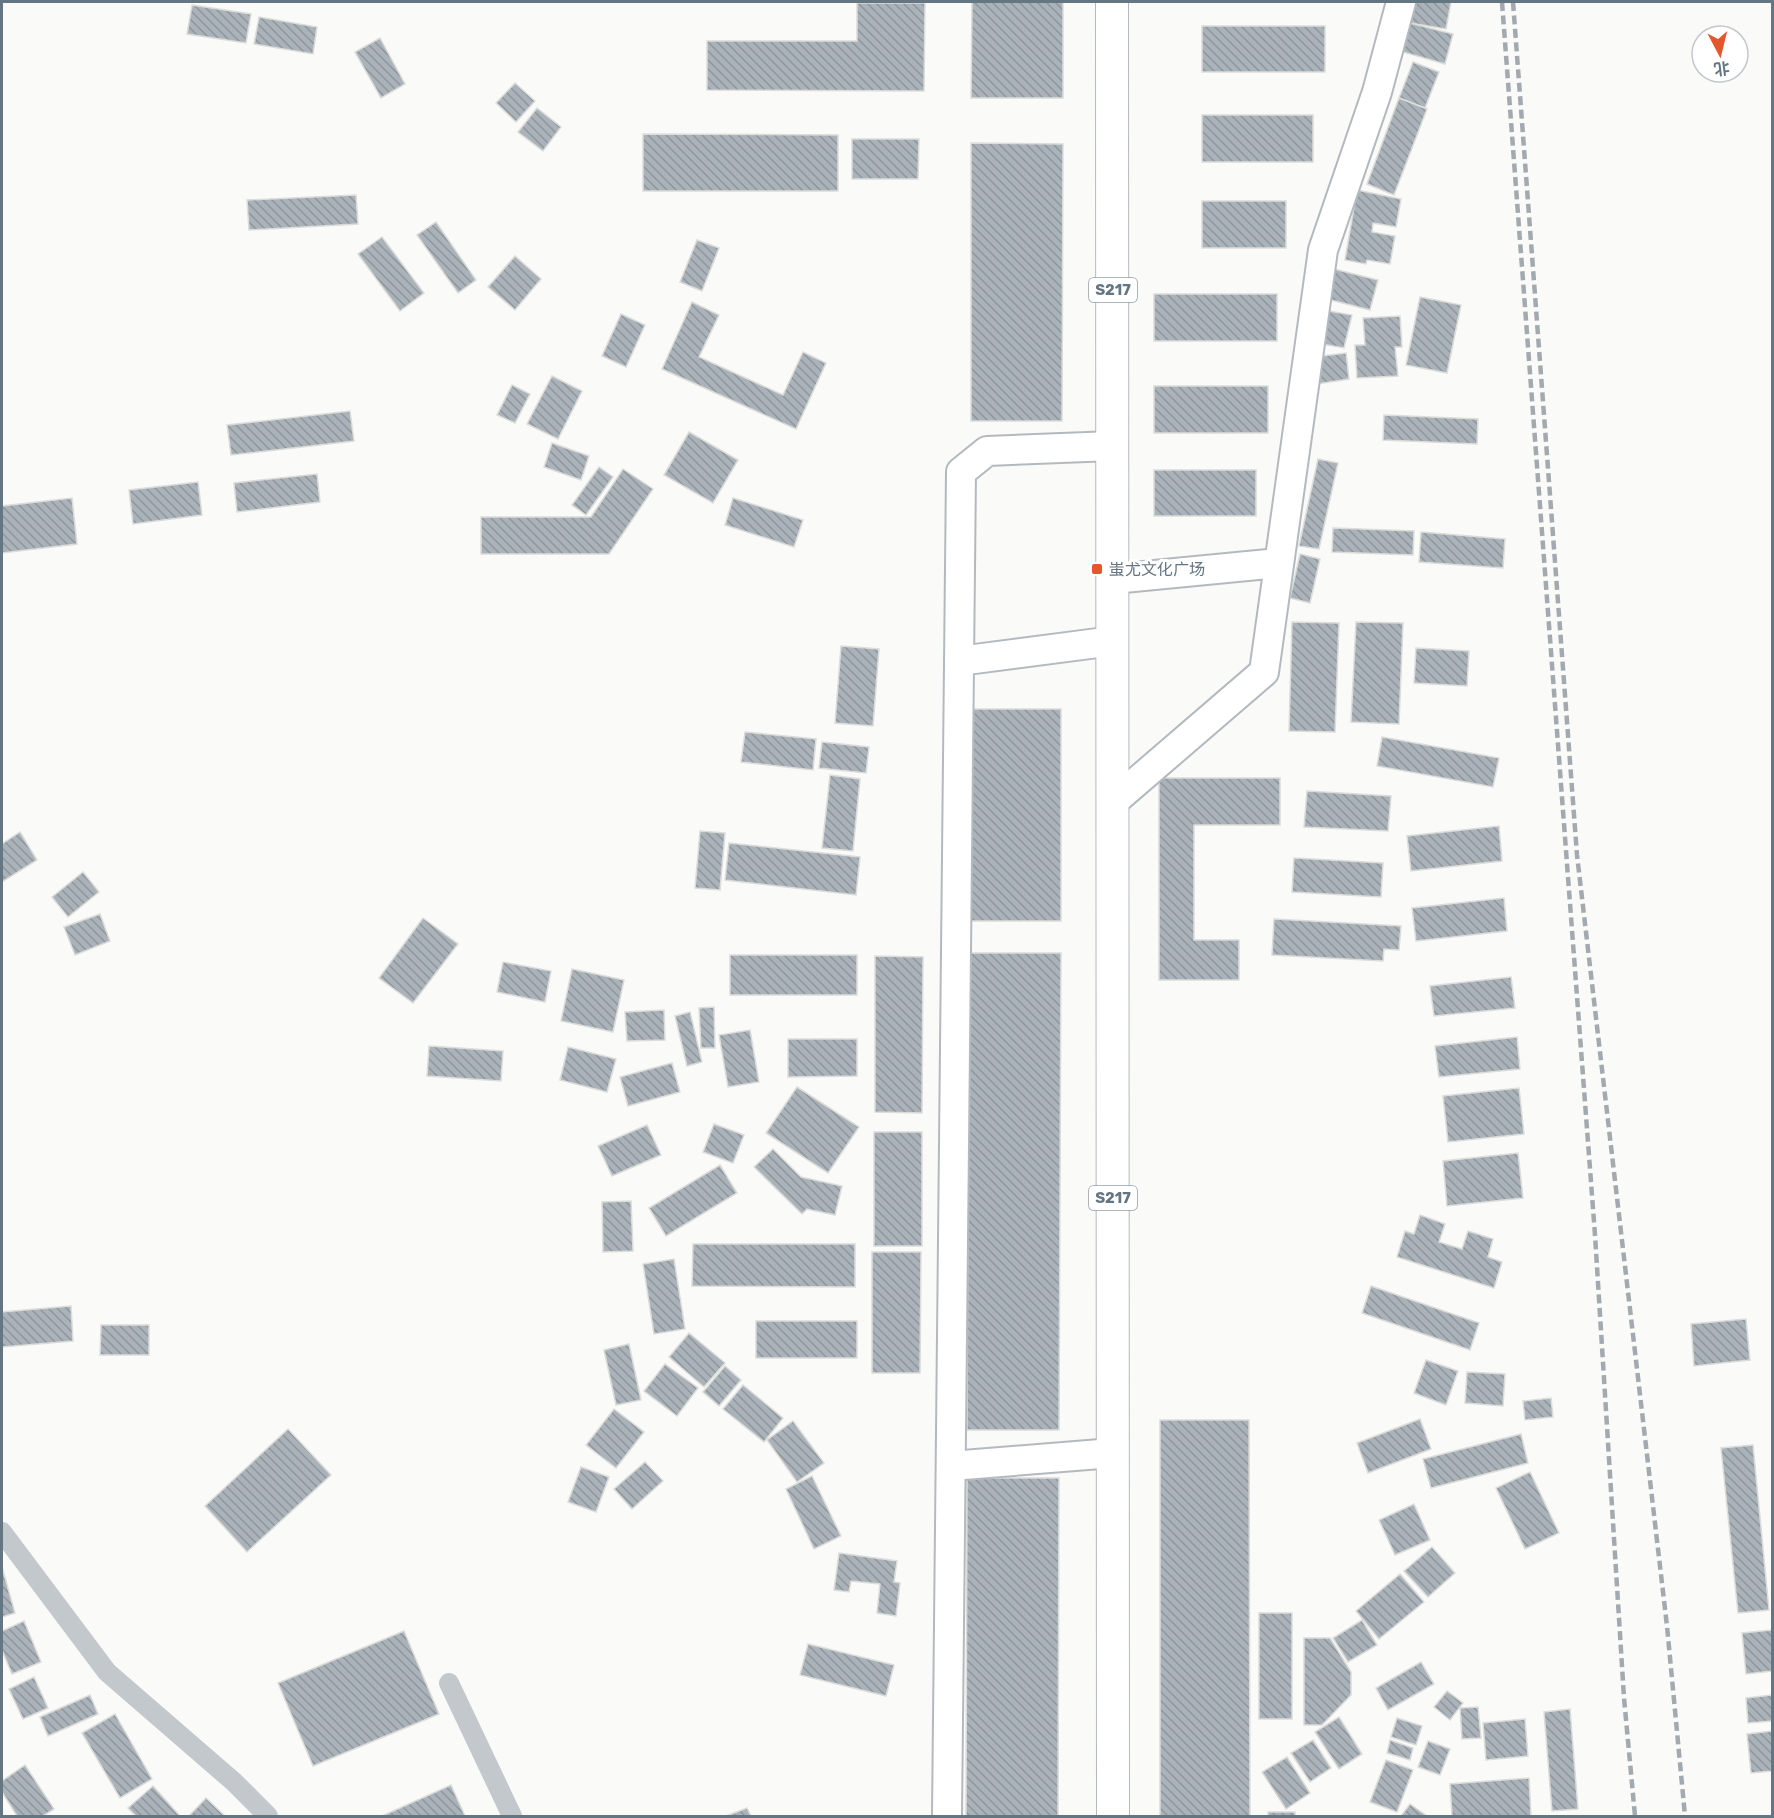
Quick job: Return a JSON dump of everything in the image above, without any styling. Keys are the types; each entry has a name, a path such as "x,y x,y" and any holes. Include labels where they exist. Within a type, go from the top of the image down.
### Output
{"main road":[{"name":"S217","path":"1112,2 1113,1816"}],"street":[{"path":"1113,802 1264,672 1323,250 1377,92 1401,2"},
{"path":"947,1816 961,472 987,450 1113,446"},
{"path":"1113,579 1279,563"},
{"path":"959,661 1113,641"},
{"path":"951,1466 1113,1453"},
{"path":"2,1532 107,1671 234,1782 268,1816"},
{"path":"449,1683 512,1816"}],"building":[{"path":"972,2 1063,2 1063,98 971,98"},
{"path":"1414,2 1451,2 1446,29 1410,23"},
{"path":"857,3 925,3 924,91 707,90 707,41 857,41"},
{"path":"192,5 251,14 246,43 187,34"},
{"path":"259,17 317,27 313,54 254,44"},
{"path":"1410,23 1453,34 1445,64 1403,52"},
{"path":"1202,26 1325,26 1325,72 1202,72"},
{"path":"380,38 405,84 381,98 355,52"},
{"path":"1413,62 1439,72 1425,108 1399,98"},
{"path":"515,83 535,101 516,122 496,103"},
{"path":"1399,98 1427,109 1394,195 1367,184"},
{"path":"537,108 561,127 543,151 518,132"},
{"path":"1202,115 1313,115 1313,162 1202,162"},
{"path":"643,134 838,135 838,191 643,191"},
{"path":"852,139 919,139 918,179 852,179"},
{"path":"971,143 1063,144 1062,421 971,421"},
{"path":"1357,190 1401,199 1396,227 1373,223 1372,232 1395,236 1390,264 1367,260 1366,264 1345,260"},
{"path":"356,195 358,224 249,230 247,200"},
{"path":"1202,201 1286,201 1286,248 1202,248"},
{"path":"436,222 476,280 458,293 417,235"},
{"path":"382,237 424,293 400,311 358,254"},
{"path":"697,240 719,248 702,291 680,282"},
{"path":"515,256 541,279 515,310 488,287"},
{"path":"1334,269 1378,280 1370,310 1327,299"},
{"path":"1154,294 1277,294 1277,341 1154,341"},
{"path":"1420,297 1461,305 1447,373 1406,365"},
{"path":"692,302 719,315 699,357 783,395 803,352 826,363 796,429 662,369"},
{"path":"1323,310 1352,315 1344,348 1316,343"},
{"path":"621,314 645,325 626,367 602,356"},
{"path":"1400,316 1402,347 1395,347 1398,376 1357,378 1355,345 1365,345 1363,318"},
{"path":"1346,353 1349,379 1317,384 1314,357"},
{"path":"552,376 582,391 558,439 527,424"},
{"path":"512,385 530,394 515,423 497,415"},
{"path":"1154,386 1268,386 1268,433 1154,433"},
{"path":"350,411 354,441 231,455 227,425"},
{"path":"1384,415 1478,419 1477,444 1383,440"},
{"path":"689,432 738,460 713,503 664,475"},
{"path":"552,443 589,456 581,480 544,467"},
{"path":"1318,459 1338,463 1319,549 1299,546"},
{"path":"599,467 613,477 586,515 572,505"},
{"path":"623,469 653,489 609,554 481,554 481,517 591,517"},
{"path":"1154,470 1256,470 1256,516 1154,516"},
{"path":"317,474 320,502 237,512 234,483"},
{"path":"198,482 202,515 133,524 129,490"},
{"path":"72,498 77,544 2,553 2,506"},
{"path":"733,498 803,520 794,547 725,525"},
{"path":"1333,528 1414,531 1413,555 1332,552"},
{"path":"1421,532 1505,539 1503,568 1419,562"},
{"path":"1300,554 1320,559 1310,603 1290,598"},
{"path":"1292,622 1339,623 1335,732 1289,731"},
{"path":"1356,622 1403,623 1399,724 1351,722"},
{"path":"841,646 879,649 873,726 835,723"},
{"path":"1416,648 1469,651 1467,686 1414,683"},
{"path":"970,709 1061,709 1061,921 969,921"},
{"path":"745,732 816,739 813,770 741,762"},
{"path":"1382,737 1499,758 1493,787 1377,766"},
{"path":"822,742 869,747 866,773 819,768"},
{"path":"830,775 860,779 853,851 822,848"},
{"path":"1159,778 1280,778 1280,825 1194,825 1194,940 1239,940 1239,980 1159,980"},
{"path":"1307,791 1391,796 1388,831 1304,827"},
{"path":"1499,826 1502,861 1411,871 1407,836"},
{"path":"700,831 725,833 720,890 695,888"},
{"path":"20,832 37,860 2,882 2,844"},
{"path":"729,843 860,857 856,895 725,880"},
{"path":"1294,858 1383,863 1381,897 1292,892"},
{"path":"83,872 99,892 68,917 52,897"},
{"path":"1504,898 1507,931 1416,941 1412,908"},
{"path":"100,914 110,941 75,955 64,927"},
{"path":"423,918 458,944 413,1003 379,978"},
{"path":"1274,919 1401,926 1399,950 1384,949 1383,961 1272,955"},
{"path":"969,953 1061,953 1059,1430 967,1430"},
{"path":"730,955 857,955 857,995 730,995"},
{"path":"875,956 923,957 922,1113 875,1112"},
{"path":"503,962 551,971 545,1002 497,992"},
{"path":"572,969 624,980 613,1032 561,1021"},
{"path":"1511,977 1515,1008 1434,1016 1430,986"},
{"path":"714,1007 715,1048 701,1048 699,1008"},
{"path":"664,1010 665,1040 627,1041 625,1012"},
{"path":"690,1012 702,1062 687,1066 675,1016"},
{"path":"750,1030 759,1082 728,1087 719,1035"},
{"path":"1517,1037 1520,1069 1439,1077 1435,1046"},
{"path":"788,1039 857,1039 857,1076 788,1077"},
{"path":"429,1046 503,1051 501,1081 427,1076"},
{"path":"568,1047 616,1059 607,1092 560,1080"},
{"path":"672,1063 680,1092 628,1106 620,1077"},
{"path":"797,1087 859,1127 828,1173 766,1133"},
{"path":"1519,1088 1524,1134 1448,1142 1443,1096"},
{"path":"714,1124 744,1135 733,1163 703,1152"},
{"path":"647,1125 661,1155 612,1176 598,1146"},
{"path":"874,1132 922,1132 922,1246 874,1246"},
{"path":"773,1149 801,1177 842,1186 835,1215 807,1209 802,1214 754,1167"},
{"path":"1518,1153 1523,1198 1447,1206 1443,1161"},
{"path":"720,1165 737,1193 666,1236 649,1208"},
{"path":"631,1201 633,1251 603,1252 602,1202"},
{"path":"1420,1215 1445,1224 1439,1242 1462,1249 1468,1231 1493,1239 1488,1257 1502,1262 1494,1288 1397,1257 1405,1231 1414,1234"},
{"path":"693,1244 855,1244 855,1287 692,1286"},
{"path":"872,1252 921,1252 920,1373 872,1373"},
{"path":"674,1259 685,1329 654,1334 643,1264"},
{"path":"1371,1286 1479,1323 1470,1350 1362,1313"},
{"path":"71,1306 73,1341 2,1347 2,1312"},
{"path":"1746,1319 1750,1360 1694,1366 1691,1324"},
{"path":"756,1321 857,1321 857,1358 756,1358"},
{"path":"101,1325 149,1325 149,1355 100,1355"},
{"path":"689,1333 725,1363 704,1387 669,1357"},
{"path":"629,1344 641,1400 616,1405 604,1350"},
{"path":"1426,1360 1458,1371 1446,1405 1414,1393"},
{"path":"665,1364 698,1388 677,1416 644,1391"},
{"path":"725,1366 741,1380 719,1406 703,1392"},
{"path":"1467,1372 1505,1374 1503,1406 1465,1403"},
{"path":"743,1385 783,1418 764,1442 723,1409"},
{"path":"1551,1398 1553,1417 1525,1420 1523,1401"},
{"path":"614,1409 644,1432 616,1468 586,1445"},
{"path":"1420,1419 1431,1449 1368,1473 1357,1443"},
{"path":"1160,1420 1249,1420 1250,1816 1160,1816"},
{"path":"793,1421 824,1463 797,1482 767,1440"},
{"path":"288,1429 331,1475 247,1552 205,1506"},
{"path":"1521,1434 1528,1463 1431,1488 1423,1459"},
{"path":"1753,1445 1769,1610 1738,1613 1721,1448"},
{"path":"645,1462 663,1481 632,1509 614,1489"},
{"path":"581,1467 609,1477 596,1512 568,1502"},
{"path":"1530,1472 1559,1533 1525,1549 1496,1488"},
{"path":"812,1476 841,1536 814,1549 786,1489"},
{"path":"967,1478 1059,1478 1058,1816 966,1816"},
{"path":"1414,1504 1430,1540 1395,1555 1379,1520"},
{"path":"1432,1547 1455,1573 1428,1597 1404,1571"},
{"path":"839,1553 897,1561 894,1582 900,1583 896,1616 877,1613 880,1584 851,1581 849,1592 834,1590"},
{"path":"2,1567 15,1613 2,1617"},
{"path":"1400,1574 1424,1602 1379,1639 1356,1611"},
{"path":"1259,1613 1292,1613 1292,1719 1259,1719"},
{"path":"1362,1620 1377,1645 1348,1662 1333,1638"},
{"path":"24,1621 41,1662 12,1674 2,1650 2,1631"},
{"path":"1772,1630 1772,1671 1746,1674 1742,1633"},
{"path":"404,1631 439,1714 313,1766 278,1683"},
{"path":"1304,1638 1330,1638 1351,1672 1351,1695 1322,1725 1304,1725"},
{"path":"808,1644 894,1665 886,1696 800,1675"},
{"path":"1421,1662 1434,1684 1388,1710 1376,1688"},
{"path":"34,1677 48,1708 23,1719 9,1689"},
{"path":"1447,1691 1463,1703 1450,1720 1434,1707"},
{"path":"90,1695 98,1714 48,1736 40,1717"},
{"path":"1772,1695 1772,1721 1748,1723 1746,1698"},
{"path":"1478,1707 1481,1738 1462,1739 1460,1708"},
{"path":"1570,1709 1578,1809 1552,1811 1544,1712"},
{"path":"115,1714 152,1779 120,1798 82,1733"},
{"path":"1339,1717 1362,1754 1339,1769 1315,1732"},
{"path":"1397,1718 1422,1726 1416,1745 1391,1737"},
{"path":"1525,1719 1528,1756 1486,1760 1483,1723"},
{"path":"1772,1731 1772,1771 1751,1773 1747,1734"},
{"path":"1313,1740 1331,1768 1310,1782 1291,1753"},
{"path":"1390,1740 1413,1748 1410,1760 1387,1753"},
{"path":"1428,1741 1450,1749 1440,1775 1418,1767"},
{"path":"1287,1757 1310,1793 1286,1809 1262,1772"},
{"path":"1386,1760 1413,1770 1397,1812 1370,1802"},
{"path":"25,1765 54,1809 43,1816 17,1816 2,1792 2,1781"},
{"path":"1529,1778 1531,1816 1452,1816 1450,1784"},
{"path":"451,1785 465,1816 382,1816"},
{"path":"153,1786 180,1816 136,1816 128,1808"},
{"path":"206,1798 225,1816 189,1816"},
{"path":"1410,1804 1427,1816 1401,1816"},
{"path":"747,1808 751,1816 726,1816"},
{"path":"1268,1812 1295,1812 1295,1816 1268,1816"}],"railway":[{"path":"1502,2 1595,1235 1624,1698 1635,1816"},
{"path":"1513,2 1577,855 1667,1626 1685,1816"}],"place":[{"name":"蚩尤文化广场","path":"1097,569"}]}
